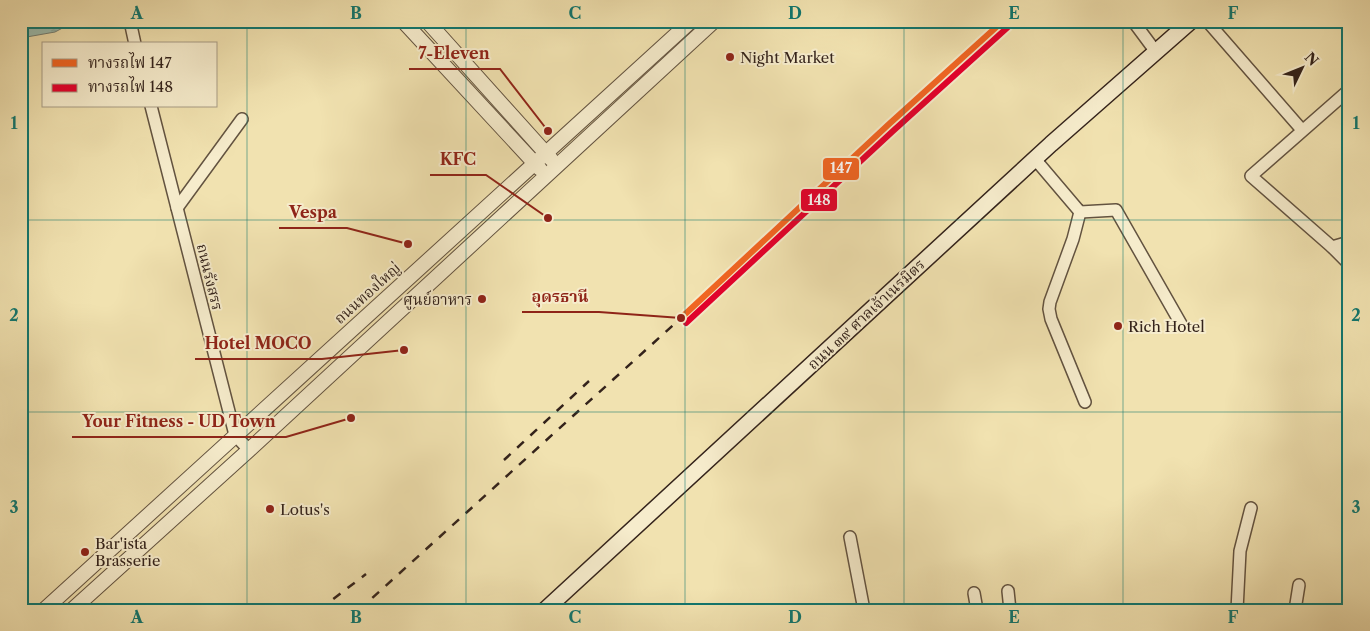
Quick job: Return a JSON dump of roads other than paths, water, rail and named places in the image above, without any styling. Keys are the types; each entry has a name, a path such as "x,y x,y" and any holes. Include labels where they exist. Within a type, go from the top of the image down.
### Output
{"main road":[{"name":"ถนน ๓๙ ศาลเจ้าเนรมิตร","path":"545,610 1034,159 1191,21"}],"street":[{"path":"130,21 135,42"},
{"path":"403,21 546,175"},
{"name":"ถนนทองใหญ่","path":"44,610 691,21"},
{"path":"72,610 249,450 714,21"},
{"path":"1132,21 1156,52"},
{"path":"1207,21 1302,130"},
{"path":"418,37 429,24 556,165"},
{"path":"1346,97 1302,130 1251,176 1349,264"},
{"name":"ถนนรังสรร","path":"152,108 235,435 249,450"},
{"path":"177,208 242,119"},
{"path":"1034,159 1080,212"},
{"path":"1080,212 1116,210 1181,324"},
{"path":"1080,212 1049,310 1085,402"},
{"path":"1332,247 1349,242"},
{"path":"1236,610 1240,551 1251,508"},
{"path":"850,537 864,610"},
{"path":"1295,610 1299,585"},
{"path":"1008,591 1010,610"},
{"path":"974,593 977,610"}],"water":[{"path":"21,21 71,21 72,23 55,32 21,38"}],"railway":[{"path":"359,610 681,318"},
{"path":"504,460 589,381"},
{"path":"319,610 366,574"}],"rail line":[{"name":"147","path":"681,318 888,125 1003,21"},
{"name":"148","path":"686,323 1008,27"}],"place":[{"name":"Night Market","path":"730,57"},
{"name":"7-Eleven","path":"548,131"},
{"name":"KFC","path":"548,218"},
{"name":"Vespa","path":"408,244"},
{"name":"ศูนย์อาหาร","path":"482,299"},
{"name":"อุดรธานี","path":"681,318"},
{"name":"Rich Hotel","path":"1118,326"},
{"name":"Hotel MOCO","path":"404,350"},
{"name":"Your Fitness - UD Town","path":"351,418"},
{"name":"Lotus's","path":"270,509"},
{"name":"Bar'ista Brasserie","path":"85,552"}]}
